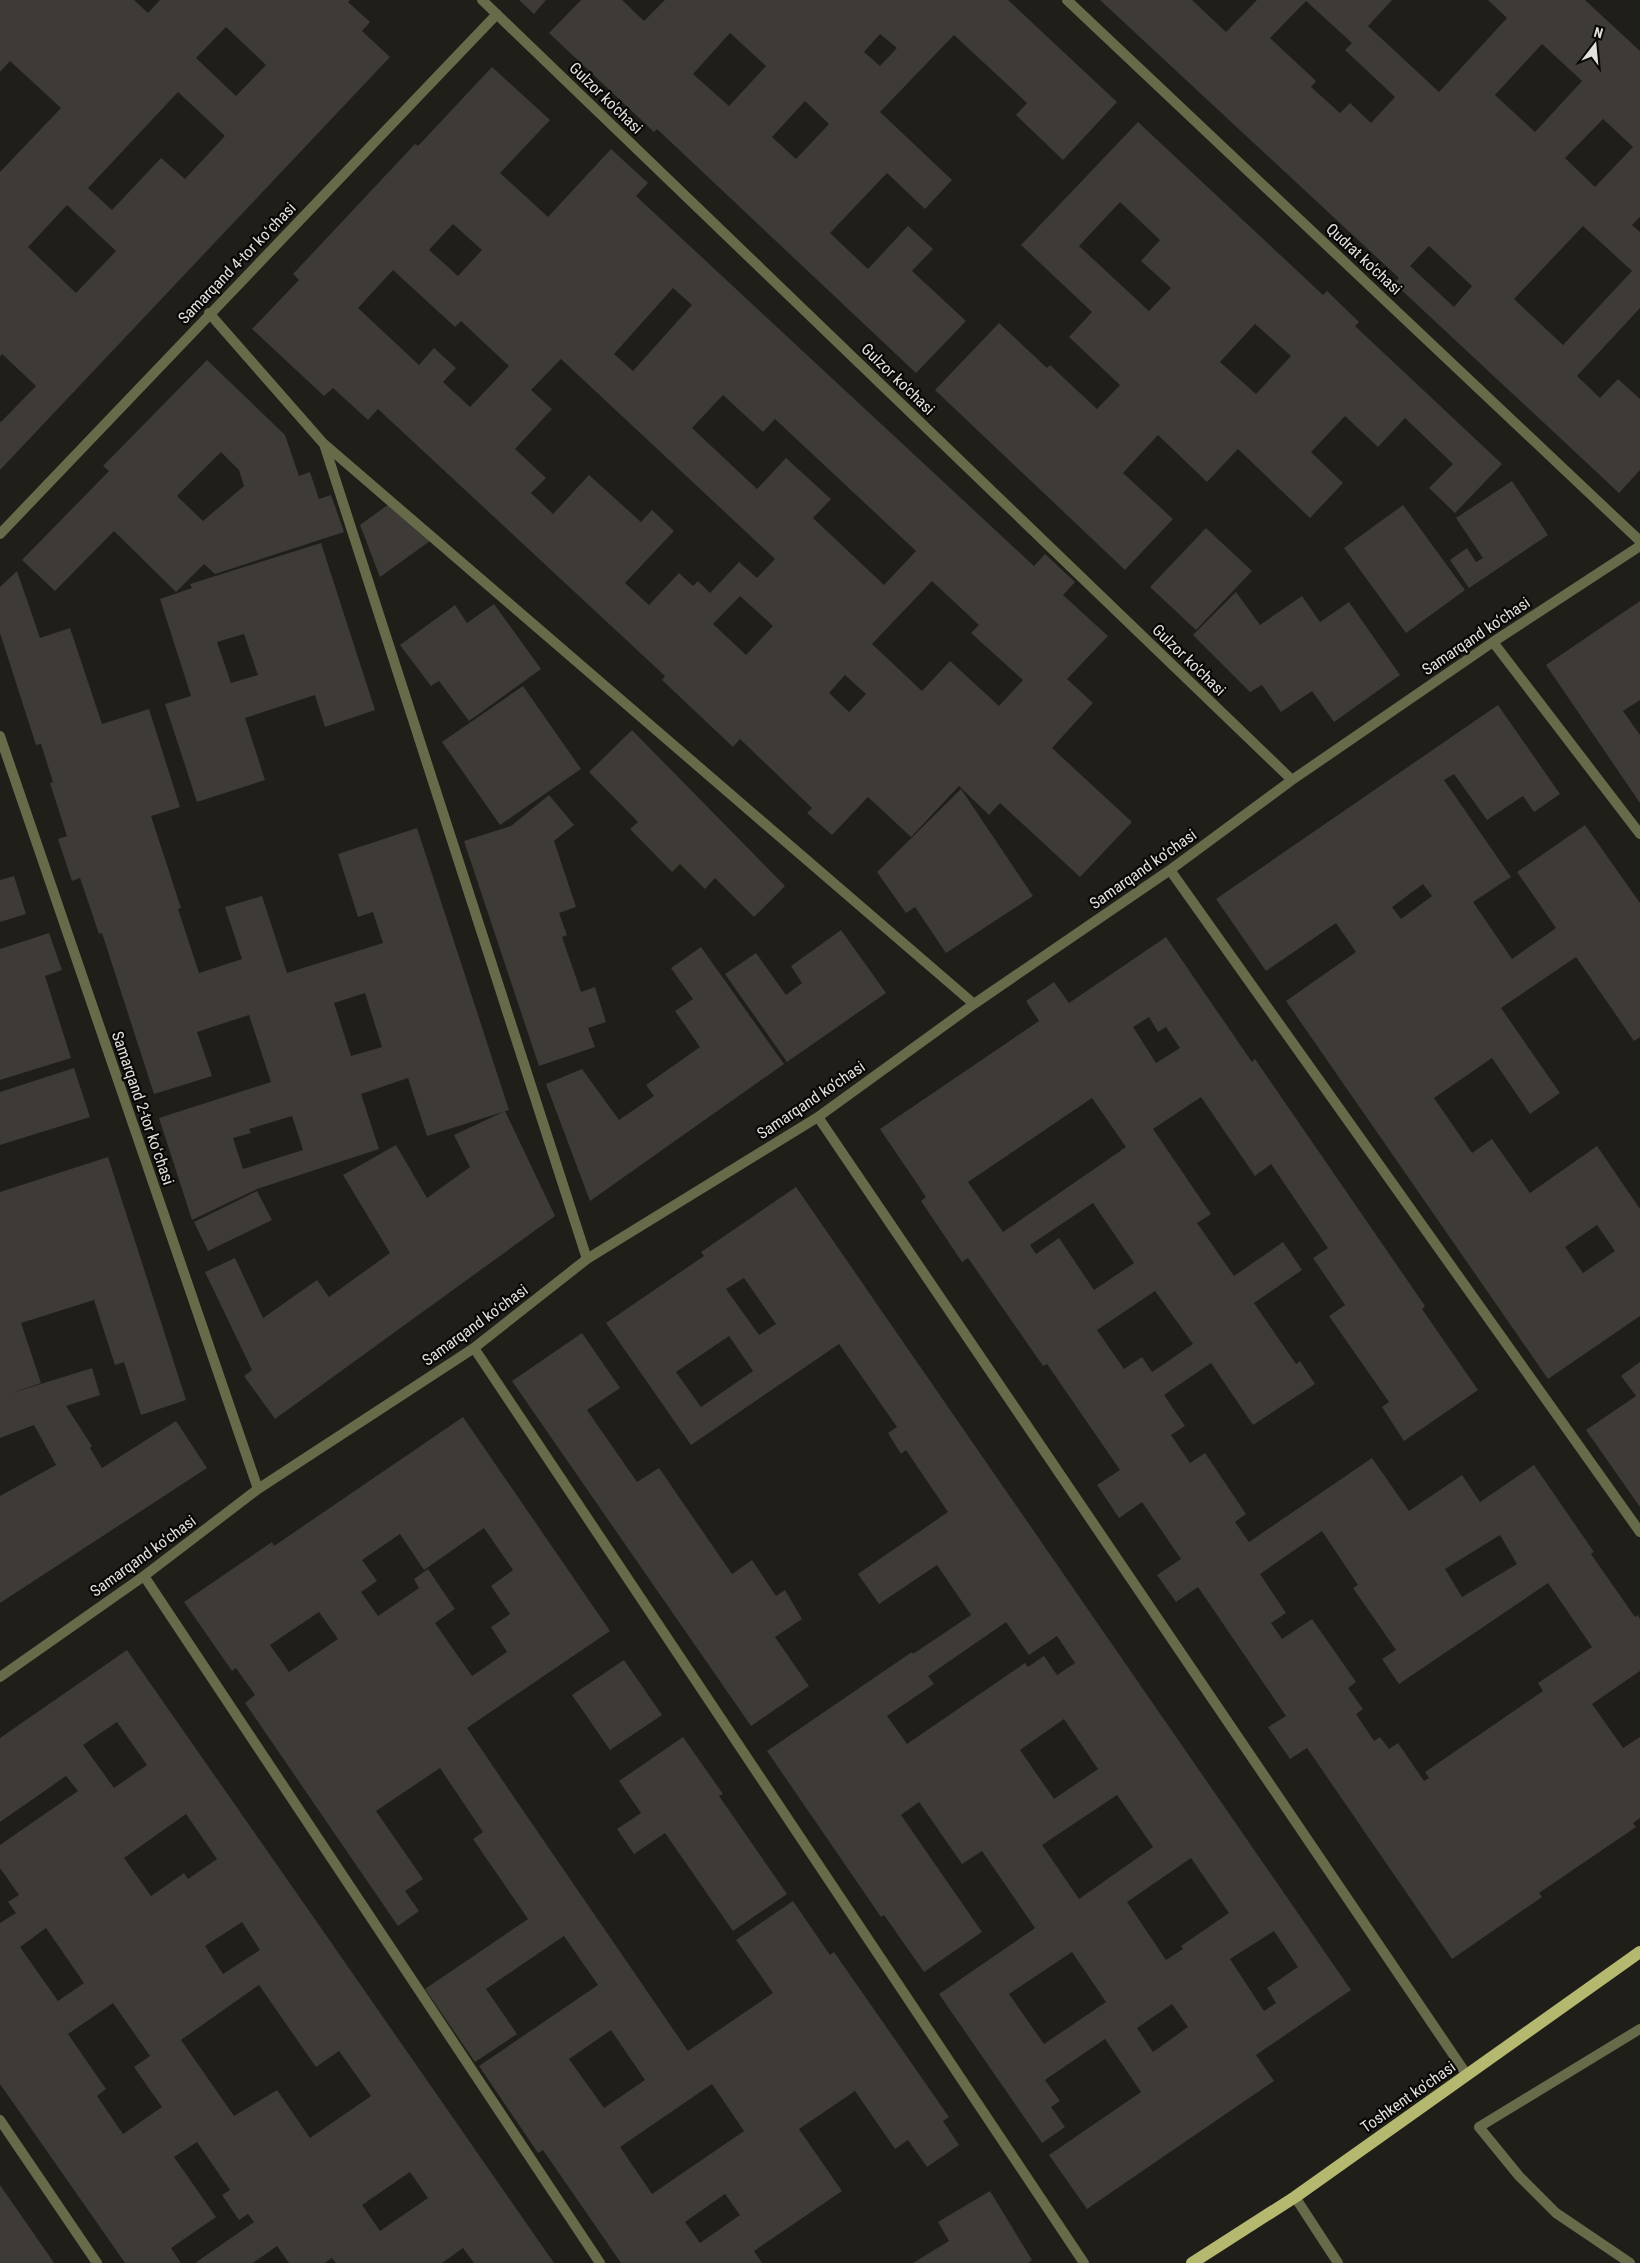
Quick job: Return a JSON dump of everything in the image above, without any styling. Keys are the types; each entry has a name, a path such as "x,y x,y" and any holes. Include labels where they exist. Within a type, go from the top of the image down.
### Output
{"main road":[{"name":"Toshkent ko'chasi","path":"1192,2263 1295,2197 1640,1952"}],"street":[{"name":"Gulzor ko'chasi","path":"482,0 1292,780"},
{"name":"Qudrat ko'chasi","path":"1067,0 1640,541"},
{"name":"Samarqand 4-tor koʻchasi","path":"0,534 209,313 497,14"},
{"path":"209,313 324,443 974,1004"},
{"path":"324,443 587,1258"},
{"name":"Samarqand ko‘chasi","path":"0,1678 144,1576 258,1489 474,1348 587,1258 818,1117 974,1004 1170,870 1292,780 1493,642 1640,546"},
{"path":"1493,642 1640,834"},
{"name":"Samarqand 2-tor koʻchasi","path":"0,736 258,1489"},
{"path":"1170,870 1640,1532"},
{"path":"818,1117 1467,2075"},
{"path":"474,1348 1084,2263"},
{"path":"144,1576 600,2263"},
{"path":"1630,2263 1556,2213 1519,2176 1479,2127 1640,2029"},
{"path":"0,2120 97,2263"},
{"path":"1295,2197 1338,2263"}],"building":[{"path":"0,0 134,0 148,13 160,0 350,0 348,2 370,22 362,31 390,57 0,470 0,421 36,386 2,354 0,357 0,172 61,108 10,61 0,72","holes":["226,27 266,65 236,96 196,58","178,92 225,136 185,179 161,158 112,210 88,188","67,205 116,251 76,293 28,247"]},
{"path":"519,0 546,0 534,14"},
{"path":"581,0 622,0 644,21 665,0 1008,0 1117,102 1063,160 1016,115 1027,103 954,35 880,112 952,180 925,209 887,173 830,233 868,269 908,226 933,249 912,271 966,321 916,373 657,129 654,132 549,33","holes":["730,33 766,66 729,106 693,74","880,34 897,48 880,66 864,52","805,101 829,124 796,159 772,137"]},
{"path":"1100,0 1192,0 1226,32 1257,0 1392,0 1368,26 1439,92 1507,18 1488,0 1585,0 1640,51 1640,217 1632,225 1640,232 1640,308 1577,376 1600,398 1618,379 1640,399 1640,470 1619,493 1394,283 1399,278","holes":["1306,1 1352,43 1345,50 1395,97 1371,123 1350,103 1340,113 1311,87 1316,81 1270,38","1542,44 1582,81 1535,132 1495,95","1603,119 1633,147 1595,187 1565,158","1583,226 1632,271 1563,345 1514,299","1429,246 1472,286 1454,307 1410,266"]},
{"path":"492,67 550,120 500,173 548,217 611,149 648,183 636,196 1034,566 1045,554 1075,582 1063,595 1108,636 1067,679 1093,703 1052,748 1132,822 1080,877 1000,803 989,815 959,786 911,837 868,797 832,835 807,813 812,808 740,739 733,747 662,680 665,676 378,409 368,420 333,388 324,396 252,329 299,280 293,274 415,144 418,146","holes":["453,224 482,250 458,276 429,250","393,270 455,327 461,321 509,366 470,407 443,382 456,368 434,348 419,365 358,308","673,288 692,305 633,371 614,354","561,359 775,559 757,578 739,562 710,593 698,581 693,586 679,573 649,605 625,583 674,531 652,510 641,522 589,475 553,514 531,493 546,478 515,449 552,409 531,390","723,395 763,432 775,419 916,551 884,585 813,518 831,499 786,458 757,489 692,428","932,581 979,625 971,633 1023,680 999,706 950,661 922,691 872,644","740,596 773,626 746,655 713,624","845,675 866,694 849,712 829,693"]},
{"path":"1138,122 1323,295 1327,291 1359,322 1355,326 1502,464 1455,513 1429,488 1453,464 1405,418 1378,447 1345,416 1311,452 1343,483 1310,518 1238,449 1207,482 1158,435 1123,473 1173,519 1125,570 935,390 999,323 1047,368 1050,365 1097,409 1120,385 1069,337 1092,312 1021,245","holes":["1120,202 1160,240 1141,261 1171,288 1149,311 1079,246","1255,324 1291,356 1256,394 1220,362"]},
{"path":"207,360 285,435 299,476 310,472 319,499 331,495 344,532 215,574 204,564 176,592 114,531 55,591 22,560 109,471 103,466","holes":["221,452 239,470 244,486 203,521 177,496"]},
{"path":"1512,481 1548,535 1469,588 1450,560 1467,548 1476,562 1483,558 1456,518"},
{"path":"389,504 430,541 380,577 360,525"},
{"path":"1403,505 1465,590 1406,633 1344,548"},
{"path":"1206,528 1252,571 1196,630 1150,587"},
{"path":"321,543 375,710 325,727 315,695 245,718 265,780 197,802 165,704 191,696 160,599 192,588 190,584","holes":["244,634 258,675 231,683 217,642"]},
{"path":"17,571 40,638 70,628 102,724 149,709 180,807 151,816 181,908 178,909 199,973 242,959 225,907 262,896 287,973 383,943 373,912 358,917 338,854 417,828 509,1110 427,1136 408,1078 361,1094 379,1149 257,1189 192,1220 159,1118 271,1082 249,1015 197,1032 212,1076 154,1094 102,933 99,934 80,878 72,881 58,839 67,836 50,783 53,782 41,744 36,745 0,633 0,587","holes":["365,993 382,1047 351,1056 334,1003","292,1116 303,1150 243,1169 233,1138 251,1133 249,1129"]},
{"path":"1236,592 1260,625 1302,596 1320,622 1349,602 1400,675 1334,722 1312,691 1281,712 1262,685 1250,692 1193,635"},
{"path":"1640,601 1640,700 1623,711 1640,735 1640,803 1546,665"},
{"path":"494,604 541,669 469,721 439,681 431,686 400,645 455,605 467,623"},
{"path":"523,686 581,769 500,825 442,742"},
{"path":"1498,705 1560,794 1534,812 1523,796 1487,820 1454,774 1444,780 1511,877 1473,902 1512,959 1556,928 1517,872 1585,825 1640,903 1640,1037 1634,1041 1576,957 1501,1008 1560,1093 1530,1114 1492,1058 1434,1098 1472,1153 1492,1139 1530,1193 1597,1146 1640,1209 1640,1316 1548,1379 1286,1001 1356,952 1336,923 1266,971 1216,899","holes":["1423,884 1432,896 1401,919 1392,907","1597,1225 1615,1251 1583,1273 1565,1247"]},
{"path":"632,730 785,886 754,917 715,878 705,889 680,864 672,872 630,829 638,822 589,772"},
{"path":"961,789 1033,896 946,953 915,907 906,913 877,872"},
{"path":"549,795 574,825 554,841 576,907 559,913 567,935 562,937 581,992 595,987 606,1022 588,1028 595,1047 539,1066 464,841 511,826"},
{"path":"14,876 26,914 0,922 0,880"},
{"path":"841,930 886,993 787,1062 725,974 756,953 786,995 802,983 791,966"},
{"path":"49,933 62,970 45,976 71,1058 0,1080 0,949"},
{"path":"1166,937 1252,1062 1255,1059 1425,1306 1422,1309 1478,1390 1404,1441 1382,1407 1389,1402 1329,1316 1345,1305 1313,1258 1328,1248 1271,1164 1255,1176 1201,1097 1153,1129 1211,1214 1197,1223 1234,1276 1283,1242 1302,1270 1254,1303 1296,1364 1300,1361 1315,1384 1253,1425 1211,1363 1164,1395 1185,1426 1171,1435 1190,1463 1205,1453 1246,1514 1235,1522 1249,1542 1372,1458 1409,1511 1462,1475 1480,1502 1534,1465 1594,1552 1591,1554 1635,1617 1638,1615 1640,1619 1640,1671 1592,1704 1623,1748 1640,1737 1640,1818 1633,1823 1636,1827 1539,1893 1542,1897 1452,1959 1307,1748 1290,1759 1268,1727 1286,1716 1198,1587 1176,1602 1157,1575 1181,1559 1142,1502 1119,1518 1097,1485 1120,1470 1047,1364 1043,1366 968,1258 962,1262 921,1201 926,1197 880,1129 1039,1021 1026,1001 1054,982 1069,1003","holes":["1149,1017 1158,1032 1166,1027 1180,1048 1156,1063 1133,1027","1092,1098 1126,1147 1003,1232 968,1182","1093,1203 1134,1263 1094,1290 1059,1238 1036,1254 1030,1245","1155,1291 1193,1344 1152,1372 1142,1357 1124,1369 1097,1330","1322,1531 1358,1585 1353,1588 1396,1650 1382,1659 1399,1684 1548,1583 1592,1647 1538,1683 1543,1691 1425,1772 1429,1778 1424,1781 1398,1743 1389,1749 1380,1737 1374,1741 1356,1714 1363,1709 1348,1688 1356,1682 1312,1619 1282,1639 1271,1623 1286,1613 1260,1574","1500,1535 1517,1564 1462,1597 1445,1569"]},
{"path":"701,947 784,1064 590,1201 546,1084 582,1069 619,1120 654,1096 646,1085 700,1047 675,1011 693,999 671,968"},
{"path":"74,1068 90,1117 0,1145 0,1092"},
{"path":"505,1111 555,1216 275,1419 244,1376 252,1370 205,1272 235,1258 263,1318 317,1280 329,1297 390,1253 343,1175 396,1145 427,1198 470,1167 454,1135"},
{"path":"108,1157 186,1400 141,1415 124,1362 115,1365 94,1300 21,1323 41,1383 9,1394 92,1368 100,1395 66,1406 92,1446 90,1448 102,1468 176,1421 207,1468 0,1603 0,1496 56,1465 34,1425 0,1438 0,1192"},
{"path":"796,1187 1351,1990 1256,2055 1274,2081 1087,2209 1049,2155 1141,2092 1105,2039 1045,2080 1060,2101 1051,2107 1065,2127 1042,2143 939,1994 1035,1928 982,1851 962,1864 919,1802 901,1815 982,1932 924,1972 884,1915 881,1917 767,1751 912,1652 913,1654 971,1615 937,1565 879,1604 858,1574 948,1512 906,1450 901,1454 888,1433 897,1427 839,1344 691,1445 606,1323 704,1256 701,1252","holes":["744,1278 776,1324 759,1335 726,1289","729,1336 753,1371 701,1407 676,1372","1006,1622 1029,1655 1057,1636 1075,1663 1057,1675 1044,1656 1028,1667 1025,1663 907,1744 887,1716 934,1684 928,1676","1064,1719 1098,1769 1054,1799 1020,1750","1117,1795 1153,1847 1079,1899 1042,1845","1191,1858 1229,1913 1181,1946 1183,1949 1166,1960 1127,1902","1274,1931 1298,1967 1267,1988 1276,2003 1264,2011 1230,1959","1072,1952 1106,2002 1044,2044 1009,1994","1172,2004 1188,2027 1153,2052 1137,2028"]},
{"path":"257,1191 272,1220 208,1251 194,1222"},
{"path":"582,1333 620,1388 587,1410 637,1482 659,1468 732,1574 752,1560 776,1596 785,1590 802,1619 775,1637 809,1686 751,1726 512,1381"},
{"path":"1640,1362 1640,1507 1586,1430 1636,1396 1621,1376"},
{"path":"463,1417 610,1631 467,1728 520,1806 688,2051 773,1993 736,1940 793,1901 830,1955 834,1952 949,2117 943,2121 959,2145 927,2167 908,2140 895,2149 855,2091 799,2129 842,2191 754,2251 762,2263 621,2263 543,2150 538,2153 479,2066 598,1985 564,1936 486,1989 517,2034 475,2062 425,1989 528,1919 473,1839 483,1832 440,1768 376,1811 423,1879 405,1891 419,1911 398,1926 245,1703 255,1695 236,1668 232,1671 184,1602 272,1542 274,1546","holes":["484,1528 513,1570 491,1586 510,1614 491,1627 507,1652 472,1676 435,1623 455,1609 428,1569 414,1579 419,1588 378,1616 361,1592 377,1581 362,1560 400,1534 424,1570","319,1612 338,1639 289,1672 270,1645","611,2030 645,2080 604,2108 569,2059","712,2084 744,2131 652,2194 620,2147","725,2194 740,2215 700,2243 685,2222"]},
{"path":"127,1650 554,2263 474,2263 463,2248 442,2263 336,2263 332,2258 325,2263 289,2263 277,2246 253,2263 195,2263 254,2222 248,2214 239,2220 222,2195 230,2190 197,2142 174,2157 216,2217 171,2248 181,2263 125,2263 0,2084 0,1923 16,1913 8,1902 19,1895 0,1868 0,1845 78,1791 66,1776 0,1822 0,1738","holes":["117,1722 147,1765 114,1788 83,1745","186,1814 217,1859 188,1879 184,1873 151,1896 124,1858","242,1922 260,1950 223,1974 205,1946","46,1928 84,1983 58,2001 20,1947","259,1985 316,2067 339,2051 371,2096 310,2138 277,2090 234,2116 181,2040","113,2003 150,2056 134,2067 162,2107 123,2134 97,2096 106,2089 68,2034","410,2172 428,2198 380,2231 362,2205"]},
{"path":"624,1660 662,1715 610,1750 572,1695"},
{"path":"683,1737 723,1794 719,1796 787,1894 733,1931 665,1833 634,1854 617,1829 641,1813 619,1781"},
{"path":"0,2185 50,2257 54,2263 0,2263"},
{"path":"990,2191 1032,2260 1028,2263 913,2263 949,2241 938,2222"}]}
